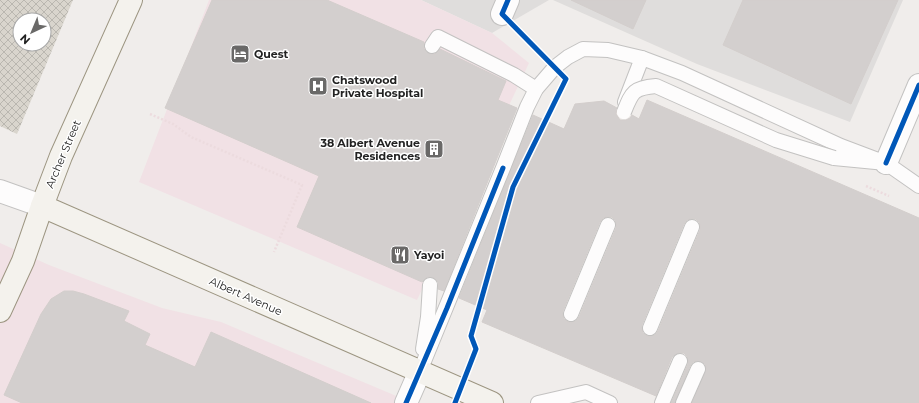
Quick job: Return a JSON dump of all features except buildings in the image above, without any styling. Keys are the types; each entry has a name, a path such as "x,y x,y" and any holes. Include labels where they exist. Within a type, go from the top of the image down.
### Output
{"main road":[{"name":"Archer Street","path":"0,311 24,261 42,206 61,156 131,0"},
{"name":"Albert Avenue","path":"42,206 492,403"}],"street":[{"path":"886,163 919,85"},
{"name":"Albert Avenue","path":"0,191 42,206"},
{"path":"406,403 420,371"}],"lane":[{"path":"432,46 438,38 514,75 536,89"},
{"path":"420,371 504,168 526,107 536,89 555,67 568,57 583,49 608,50 642,58 682,73 841,146 886,163 919,186"},
{"path":"642,58 623,111 632,94 644,87 656,86 776,140 834,158 886,163"},
{"path":"571,314 608,226"},
{"path":"650,328 692,228"},
{"path":"420,371 428,317 430,285"},
{"path":"662,403 680,361"},
{"path":"683,403 698,369"},
{"path":"538,403 586,392 610,403"}],"path":[{"path":"505,7 555,67"},
{"path":"150,114 173,124 191,137 302,185 274,252"}],"shaded area":[{"path":"0,0 73,0 52,50 52,12 12,12 12,52 51,52 17,134 0,126"},
{"path":"209,0 421,0 492,33 529,63 417,300 139,182"},
{"path":"421,0 549,0 492,33"},
{"path":"553,0 903,0 850,122 697,64"},
{"path":"0,243 49,265 162,308 221,322 413,403 0,403"}],"cycle path":[{"path":"455,403 476,349 471,336 513,187 566,79 502,14 508,0"},
{"path":"886,163 919,85"},
{"path":"406,403 447,308 503,168"}],"place":[{"name":"Quest","path":"240,54"},
{"name":"Chatswood Private Hospital","path":"318,86"},
{"name":"38 Albert Avenue Residences","path":"434,149"},
{"name":"Yayoi","path":"400,255"}]}
